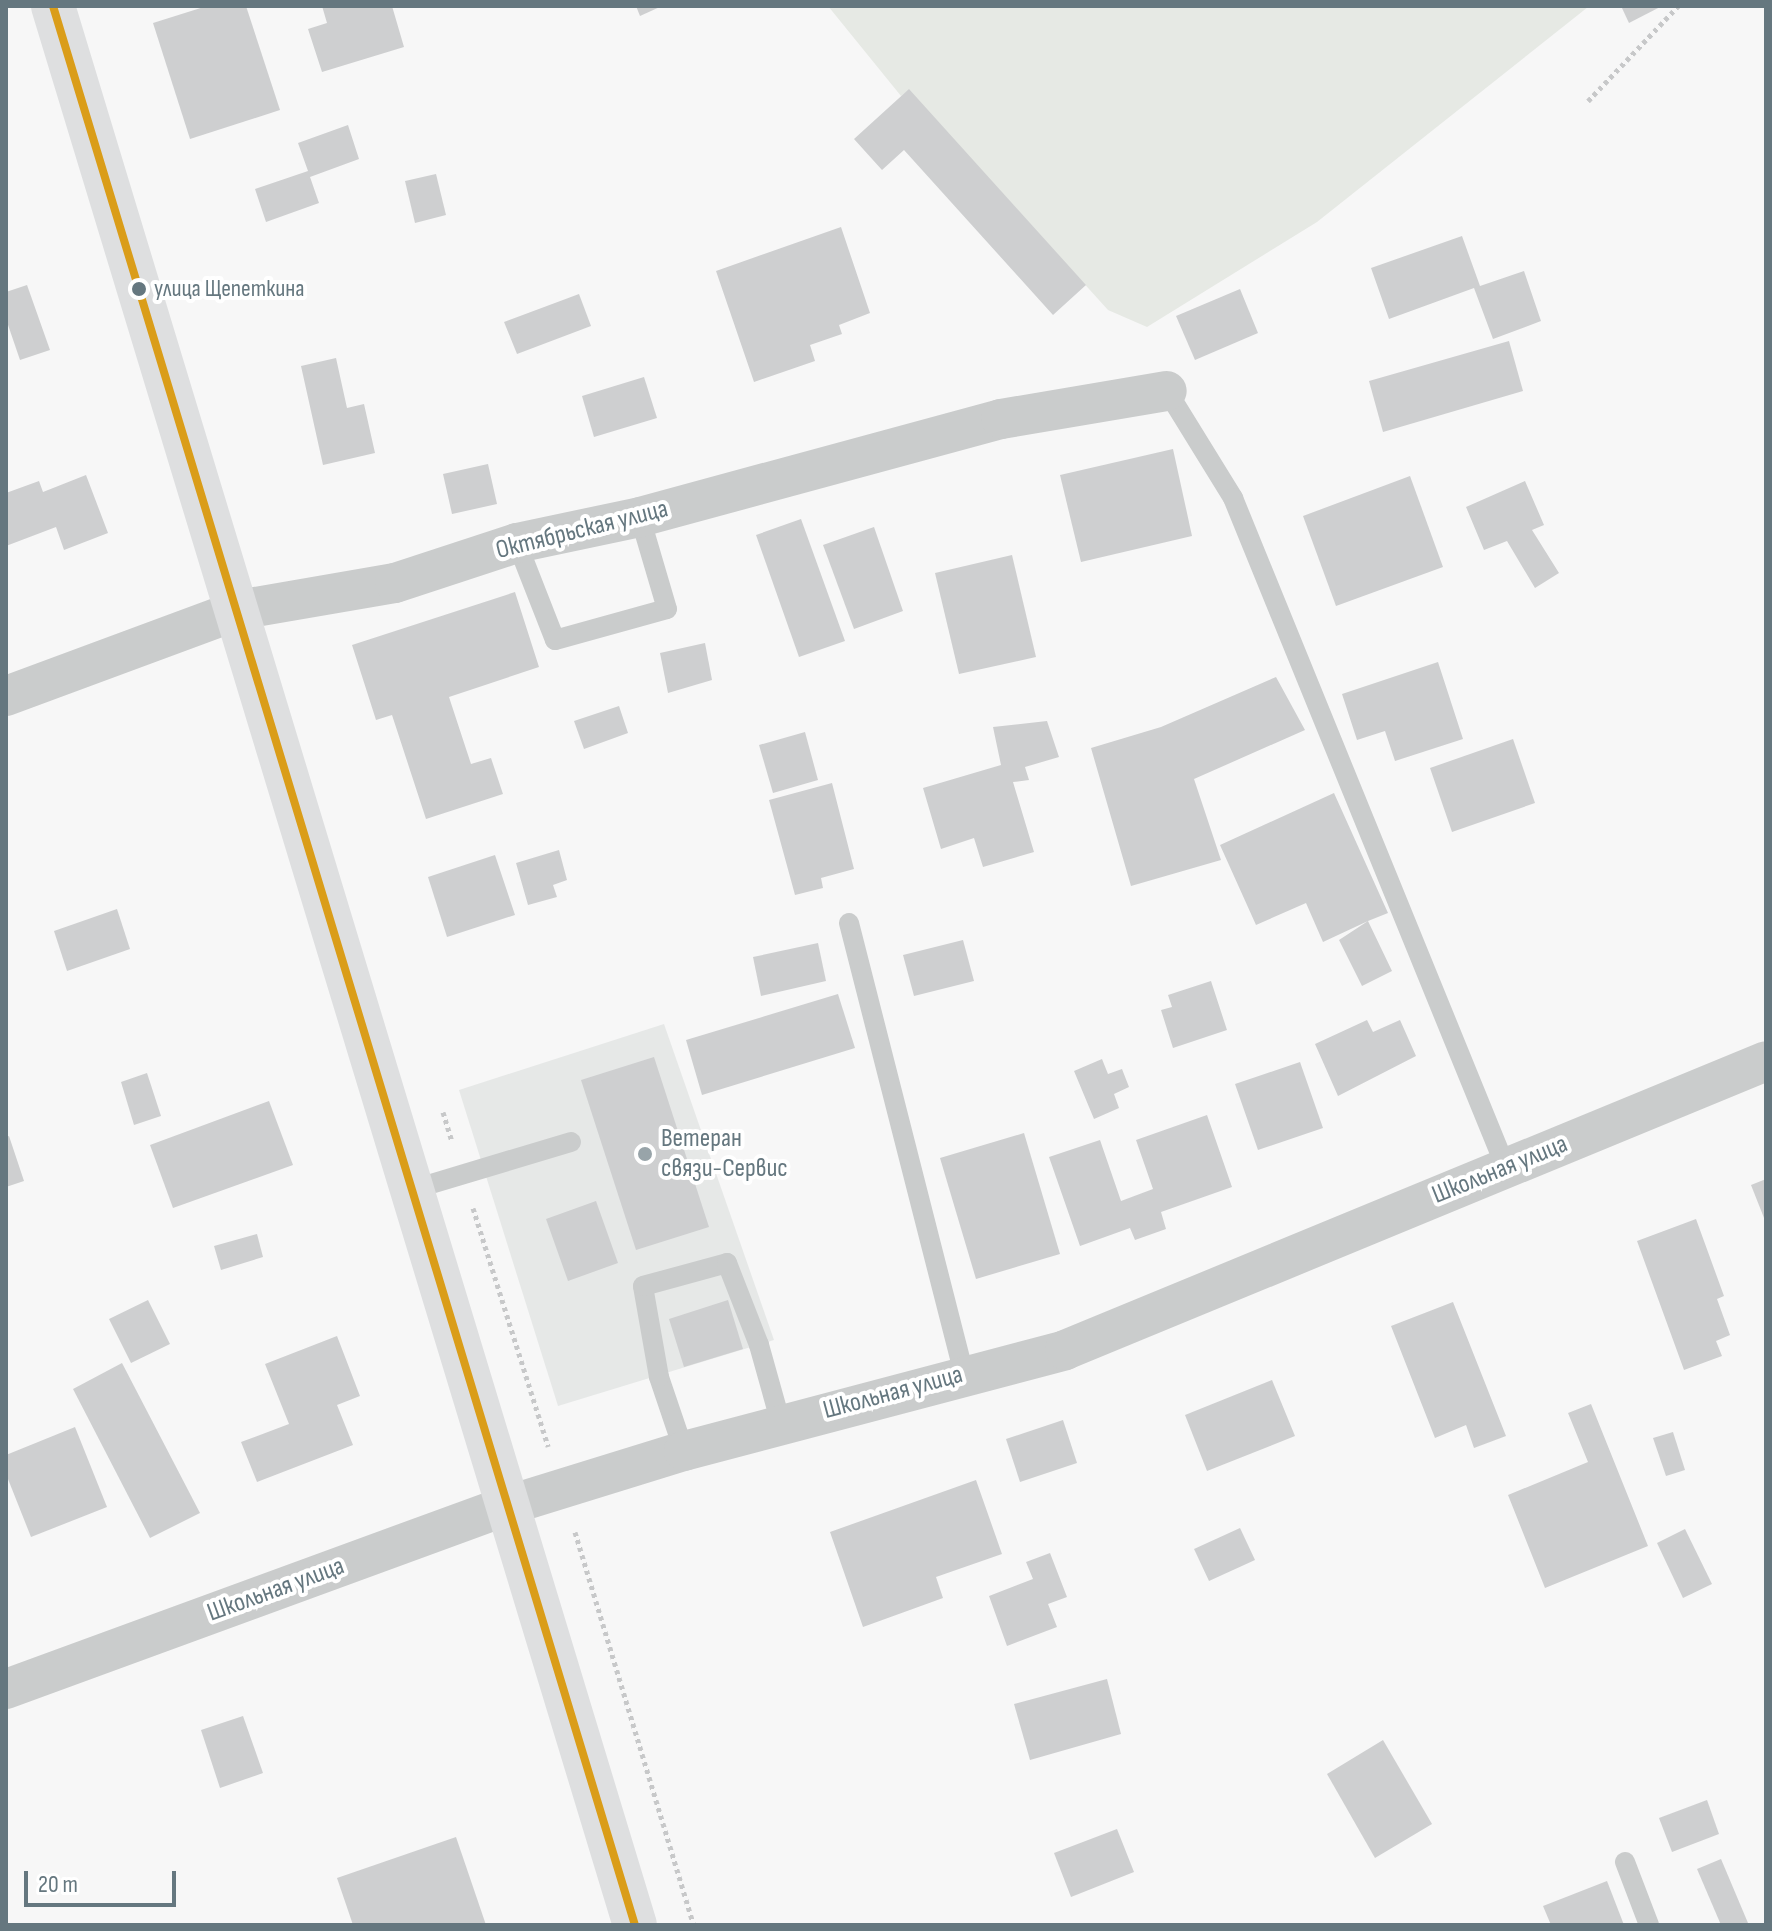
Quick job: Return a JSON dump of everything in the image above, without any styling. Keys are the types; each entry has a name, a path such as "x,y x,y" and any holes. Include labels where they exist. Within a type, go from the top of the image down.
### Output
{"main road":[{"path":"53,6 635,1925"}],"street":[{"name":"Октябрьская улица","path":"6,696 238,610 395,583 517,543 640,517 1001,419 1167,391"},
{"name":"Школьная улица","path":"6,1689 506,1506 684,1451 964,1374 1065,1350 1766,1061"}],"lane":[{"path":"1167,391 1233,498 1506,1168"},
{"path":"517,543 555,640 667,609 640,517"},
{"path":"849,923 964,1374"},
{"path":"411,1190 571,1142"},
{"path":"684,1451 659,1377 643,1286 657,1282 727,1263 759,1345 781,1424"},
{"path":"1625,1862 1649,1925"}],"path":[{"path":"1588,101 1678,6"}],"shaded area":[{"path":"828,6 1588,7 1317,222 1147,327 1108,310 909,90 901,96"},
{"name":"Ветеран связи-Сервис","path":"664,1024 774,1340 558,1406 459,1090"}],"building":[{"path":"207,6 246,6 280,110 190,139 153,23"},
{"path":"322,6 392,6 404,47 322,72 308,29 327,23"},
{"path":"636,6 662,6 640,16"},
{"path":"1621,6 1662,6 1629,23"},
{"path":"909,89 1086,285 1053,315 904,150 882,170 854,139"},
{"path":"348,125 359,159 310,177 319,203 266,222 255,189 308,171 298,143"},
{"path":"436,174 446,215 415,223 405,181"},
{"path":"841,227 870,313 839,325 842,334 810,345 815,361 754,382 716,271"},
{"path":"1462,236 1480,286 1524,271 1541,321 1493,339 1474,288 1389,319 1371,268"},
{"path":"27,285 50,350 20,360 6,319 6,292"},
{"path":"1240,289 1258,333 1195,360 1176,316"},
{"path":"579,294 591,326 517,354 504,322"},
{"path":"1509,341 1523,391 1383,432 1369,381"},
{"path":"336,358 347,408 364,404 375,453 323,465 301,366"},
{"path":"644,377 657,418 594,437 582,396"},
{"path":"1173,449 1192,536 1081,562 1060,475"},
{"path":"488,464 497,504 452,514 443,474"},
{"path":"86,475 108,533 64,550 56,527 6,546 6,493 39,481 43,492"},
{"path":"1410,476 1443,567 1336,606 1303,516"},
{"path":"1525,481 1544,525 1532,530 1559,573 1535,588 1507,541 1484,550 1466,507"},
{"path":"801,519 845,641 799,657 756,535"},
{"path":"874,527 903,611 854,629 823,545"},
{"path":"1012,555 1036,657 959,674 935,573"},
{"path":"515,592 539,667 449,697 471,764 491,758 503,794 426,819 392,715 376,720 352,645"},
{"path":"705,643 712,680 668,693 660,653"},
{"path":"1438,662 1463,739 1395,761 1385,731 1357,740 1342,694"},
{"path":"1276,677 1305,730 1194,779 1221,860 1131,886 1091,748 1161,727"},
{"path":"619,706 628,733 584,749 574,721"},
{"path":"1047,721 1059,757 1025,767 1029,780 1013,782 1034,852 983,867 974,838 941,849 923,788 1001,765 993,727"},
{"path":"805,732 818,780 773,793 759,745"},
{"path":"1513,739 1535,803 1452,832 1430,768"},
{"path":"832,783 854,869 821,878 823,888 795,895 769,800"},
{"path":"1334,793 1388,913 1323,942 1306,903 1256,925 1220,845"},
{"path":"559,850 567,880 553,885 557,897 528,905 516,863"},
{"path":"495,855 515,915 447,937 428,877"},
{"path":"117,909 130,949 67,971 54,931"},
{"path":"1368,921 1392,971 1362,986 1339,940"},
{"path":"963,940 974,981 914,996 903,955"},
{"path":"818,943 826,981 761,996 753,957"},
{"path":"1211,981 1227,1030 1173,1048 1161,1010 1172,1007 1168,995"},
{"path":"838,994 855,1048 702,1095 686,1040"},
{"path":"1367,1020 1373,1032 1400,1020 1416,1056 1338,1096 1315,1044"},
{"name":"Ветеран связи-Сервис","path":"654,1057 709,1227 636,1250 581,1080"},
{"path":"1102,1059 1108,1074 1122,1069 1129,1087 1114,1094 1119,1108 1094,1119 1074,1071"},
{"path":"1300,1062 1323,1128 1258,1150 1235,1084"},
{"path":"147,1073 161,1116 134,1125 121,1082"},
{"path":"269,1101 293,1165 173,1208 150,1145"},
{"path":"1207,1115 1232,1187 1161,1212 1166,1229 1135,1240 1130,1228 1080,1246 1049,1157 1100,1140 1121,1201 1153,1189 1136,1140"},
{"path":"1024,1133 1060,1254 976,1279 940,1158"},
{"path":"9,1136 24,1181 6,1187 6,1137"},
{"path":"1766,1179 1766,1223 1751,1185"},
{"path":"596,1201 618,1263 568,1281 546,1219"},
{"path":"1696,1219 1724,1296 1717,1299 1730,1335 1716,1341 1722,1356 1684,1370 1637,1241"},
{"path":"257,1234 263,1257 221,1270 214,1246"},
{"path":"148,1300 170,1344 131,1363 109,1319"},
{"path":"728,1300 743,1349 684,1367 669,1319"},
{"path":"1453,1302 1506,1436 1474,1448 1466,1425 1435,1438 1391,1326"},
{"path":"337,1336 360,1396 337,1405 353,1445 257,1482 241,1442 289,1424 265,1364"},
{"path":"122,1363 200,1513 150,1538 73,1389"},
{"path":"1272,1380 1295,1436 1207,1471 1185,1415"},
{"path":"1591,1404 1648,1546 1545,1588 1508,1495 1588,1462 1568,1413"},
{"path":"1063,1420 1077,1463 1020,1482 1006,1439"},
{"path":"75,1427 107,1507 31,1537 6,1474 6,1455"},
{"path":"1673,1432 1685,1470 1666,1476 1653,1438"},
{"path":"976,1480 1002,1554 936,1577 943,1598 863,1627 830,1532"},
{"path":"1240,1528 1255,1560 1209,1581 1194,1549"},
{"path":"1685,1529 1712,1584 1683,1598 1657,1543"},
{"path":"1050,1553 1067,1597 1048,1604 1057,1627 1007,1646 989,1596 1033,1579 1026,1562"},
{"path":"1107,1679 1121,1734 1030,1760 1014,1704"},
{"path":"243,1716 263,1773 220,1788 201,1730"},
{"path":"1383,1740 1432,1824 1375,1858 1327,1774"},
{"path":"1707,1800 1719,1834 1672,1852 1659,1818"},
{"path":"1117,1829 1134,1872 1071,1897 1054,1853"},
{"path":"456,1837 486,1925 353,1925 337,1878"},
{"path":"1721,1859 1748,1923 1721,1925 1697,1869"},
{"path":"1607,1881 1624,1925 1551,1925 1543,1906"}],"transit line":[{"path":"53,6 635,1925"}],"place":[{"name":"улица Щепеткина","path":"139,289"},
{"name":"Ветеран связи-Сервис","path":"645,1154"}]}
